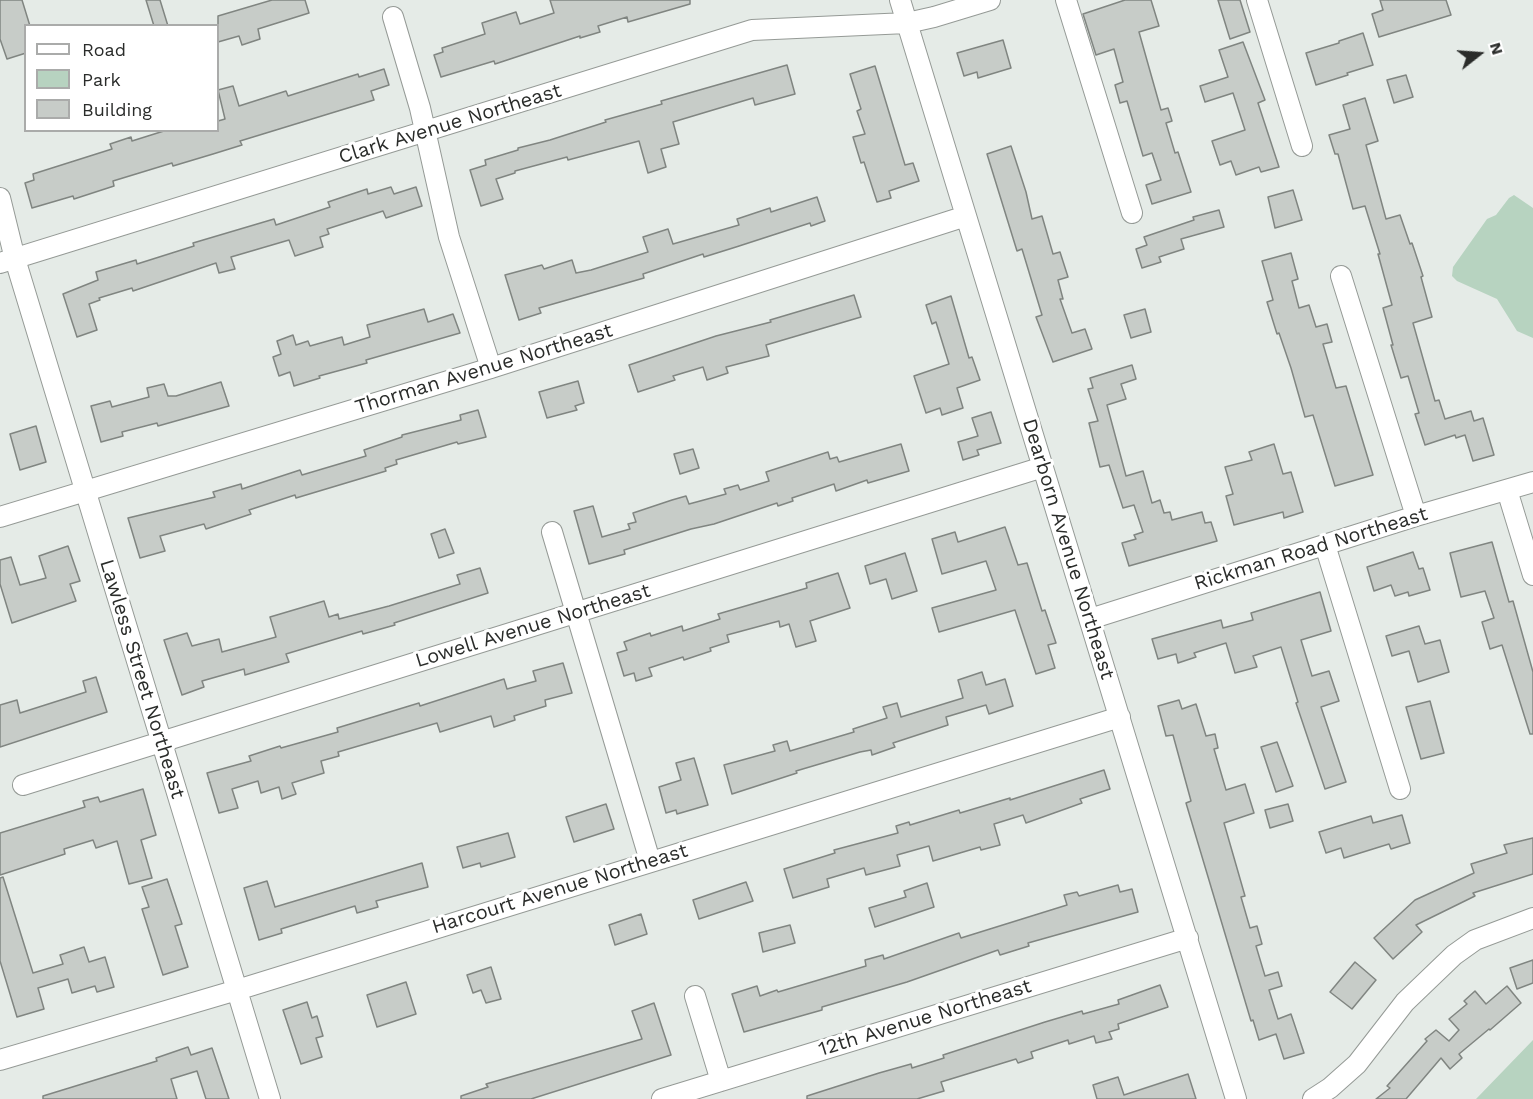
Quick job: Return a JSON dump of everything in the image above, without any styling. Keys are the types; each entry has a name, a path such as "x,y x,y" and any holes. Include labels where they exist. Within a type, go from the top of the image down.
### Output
{"street":[{"name":"Dearborn Avenue Northeast","path":"900,0 1236,1099"},
{"name":"Clark Avenue Northeast","path":"7,261 752,30 907,23 990,0"},
{"path":"1066,0 1132,213"},
{"path":"1257,0 1302,146"},
{"path":"393,17 420,108 449,237 491,368"},
{"name":"Lawless Street Northeast","path":"0,198 7,261 85,491 270,1099"},
{"name":"Thorman Avenue Northeast","path":"0,517 491,368 966,216"},
{"path":"1341,276 1416,516"},
{"name":"Lowell Avenue Northeast","path":"23,785 1043,467"},
{"name":"Rickman Road Northeast","path":"1090,619 1416,516 1533,482"},
{"path":"1507,490 1533,575"},
{"path":"552,532 651,861"},
{"path":"1325,545 1400,789"},
{"name":"Harcourt Avenue Northeast","path":"0,1060 237,990 1120,717"},
{"path":"1313,1099 1330,1088 1357,1064 1405,1002 1454,955 1475,940 1533,918"},
{"name":"12th Avenue Northeast","path":"662,1099 1188,938"},
{"path":"695,996 721,1081"}],"green space":[{"path":"1514,195 1533,208 1533,338 1517,331 1497,299 1457,281 1452,276 1453,267 1487,219 1496,215"},
{"path":"1533,1040 1533,1099 1476,1099"}],"building":[{"path":"0,0 22,0 29,24 24,24 24,54 7,59 0,39"},
{"path":"146,0 160,0 167,24 153,24"},
{"path":"272,0 305,0 309,13 258,29 260,39 242,45 239,36 219,42 218,16"},
{"path":"550,0 690,0 690,4 628,22 627,17 598,26 600,32 580,38 580,36 495,64 494,61 441,77 434,55 443,52 442,48 485,34 482,23 516,12 520,24 554,13"},
{"path":"1125,0 1151,0 1159,26 1139,32 1161,110 1168,108 1172,121 1166,123 1191,192 1152,204 1146,185 1161,180 1152,153 1143,156 1127,101 1120,103 1115,85 1123,82 1114,49 1096,55 1083,14"},
{"path":"1218,0 1240,0 1250,32 1230,39"},
{"path":"1380,0 1446,0 1451,15 1379,37 1372,14 1383,10"},
{"path":"1363,33 1373,65 1316,85 1306,53"},
{"path":"1003,40 1011,68 978,78 977,72 964,76 957,53"},
{"path":"1243,42 1265,100 1258,103 1279,167 1261,172 1259,167 1236,175 1231,161 1220,165 1212,141 1245,130 1233,93 1205,102 1200,86 1228,77 1219,50"},
{"path":"787,65 795,94 755,105 753,98 673,122 679,144 661,149 666,167 648,173 639,141 515,171 515,173 496,179 503,199 481,206 470,170 486,165 485,160 606,122 605,120 662,104 661,101"},
{"path":"875,66 905,165 913,163 919,181 889,191 891,198 877,202 853,137 865,134 857,111 861,109 850,74"},
{"path":"384,69 389,85 371,91 374,100 240,141 242,145 113,181 114,186 74,199 73,196 32,208 25,183 34,180 33,174 112,149 110,144 131,137 132,141 161,132 219,132 219,121 225,119 219,90 233,86 239,106 286,91 288,96 358,74 359,77"},
{"path":"1406,75 1413,97 1394,103 1387,80"},
{"path":"1365,98 1378,141 1366,145 1386,219 1400,215 1423,276 1421,277 1432,317 1413,323 1435,401 1439,400 1445,419 1471,411 1474,421 1483,418 1494,455 1473,461 1465,435 1456,438 1455,435 1425,445 1415,414 1419,413 1408,376 1401,378 1391,345 1393,345 1383,308 1392,305 1378,254 1380,254 1365,206 1353,209 1338,154 1335,154 1329,135 1350,129 1343,105"},
{"path":"1011,146 1032,219 1042,216 1053,254 1060,252 1068,277 1058,280 1063,299 1060,299 1072,333 1085,329 1092,349 1053,362 1036,317 1042,315 1022,249 1017,251 987,154"},
{"path":"391,187 394,194 416,187 422,206 386,218 383,211 327,229 329,234 320,237 323,247 295,256 289,240 231,257 235,269 219,273 216,263 133,291 132,288 99,298 100,300 89,304 97,330 77,337 63,294 98,280 96,272 136,260 137,264 194,246 193,243 274,219 276,225 330,207 328,202 367,189 368,194"},
{"path":"1293,190 1302,220 1275,228 1268,197"},
{"path":"817,197 825,221 811,226 810,223 704,257 703,254 643,274 644,278 539,308 541,313 519,320 505,275 542,265 544,269 572,260 576,273 591,270 648,252 643,237 668,229 673,244 739,225 737,219 770,208 771,212"},
{"path":"1219,210 1224,227 1181,239 1184,249 1159,257 1161,262 1142,268 1136,249 1147,245 1144,237 1194,220 1193,217"},
{"path":"1291,253 1298,279 1292,281 1299,308 1309,305 1316,327 1327,324 1332,342 1323,344 1336,388 1346,386 1373,475 1335,486 1313,415 1305,417 1291,368 1267,302 1273,300 1262,261"},
{"path":"854,295 861,317 766,345 769,356 726,367 728,373 707,380 703,367 673,376 675,380 638,392 629,365 716,336 771,322 770,320"},
{"path":"951,296 969,358 972,357 980,380 957,388 963,408 942,415 940,408 926,413 914,376 949,364 936,322 932,324 926,305"},
{"path":"424,309 428,322 453,314 460,333 366,360 367,363 319,376 320,378 294,386 290,372 279,376 273,357 281,354 277,341 293,335 296,345 308,341 310,346 342,337 344,345 370,337 367,325"},
{"path":"1145,309 1151,332 1131,338 1124,315"},
{"path":"1132,365 1136,379 1121,384 1126,399 1107,405 1126,476 1143,471 1152,503 1160,500 1164,513 1170,512 1172,520 1202,512 1205,523 1211,522 1217,541 1129,566 1122,543 1136,539 1134,535 1143,532 1134,505 1123,508 1109,465 1100,467 1089,423 1098,421 1088,389 1093,388 1090,378"},
{"path":"578,381 584,403 575,406 577,410 547,418 539,392"},
{"path":"221,382 229,406 158,426 157,423 122,432 123,436 101,442 91,406 110,401 112,407 149,397 147,388 164,384 168,396 176,396"},
{"path":"478,410 486,437 458,444 457,442 396,460 397,464 385,468 386,471 296,498 295,495 249,510 251,514 206,529 204,524 160,536 165,551 140,558 128,518 215,497 213,492 241,484 242,489 300,470 302,475 366,456 364,450 402,437 402,435 461,420 460,415"},
{"path":"991,412 1001,443 977,450 979,455 963,460 958,442 978,436 972,418"},
{"path":"36,426 46,462 20,470 10,434"},
{"path":"901,444 909,471 868,483 867,480 836,491 834,484 792,498 793,501 778,506 777,503 714,524 691,529 624,550 625,554 589,564 574,511 593,506 602,537 630,529 628,524 636,522 633,513 672,500 686,496 689,504 726,494 724,489 738,485 740,490 769,481 766,472 828,452 830,459 837,457 839,462"},
{"path":"1274,444 1283,474 1291,472 1303,512 1284,518 1283,512 1234,525 1226,496 1233,494 1225,467 1252,460 1249,452"},
{"path":"693,449 699,468 680,474 674,454"},
{"path":"1005,527 1018,565 1027,563 1042,611 1045,610 1056,643 1048,645 1055,668 1036,674 1015,610 939,632 932,608 996,590 986,561 942,574 932,539 955,532 958,542"},
{"path":"445,529 454,553 439,558 431,534"},
{"path":"1492,542 1509,602 1513,601 1533,672 1533,734 1530,734 1502,645 1490,649 1482,622 1494,618 1485,591 1461,597 1450,553"},
{"path":"68,546 80,581 70,584 76,601 12,623 0,584 0,560 11,557 20,585 46,578 39,556"},
{"path":"1413,552 1419,569 1423,568 1430,590 1409,596 1408,592 1395,596 1391,585 1374,591 1367,567"},
{"path":"905,553 917,591 892,599 886,579 870,584 865,566"},
{"path":"480,568 488,593 394,623 395,625 363,634 362,631 286,654 289,662 245,675 244,669 202,681 204,687 182,695 164,640 187,633 192,646 219,639 222,652 276,637 270,617 324,601 329,617 338,614 339,619 460,584 457,575"},
{"path":"838,573 850,608 810,621 816,641 796,647 789,624 780,627 779,621 727,635 729,642 710,648 711,651 649,668 652,676 636,681 634,673 624,676 617,653 627,650 624,642 682,626 683,631 720,619 718,614 807,588 806,583"},
{"path":"1320,592 1331,631 1301,640 1312,676 1329,671 1339,701 1321,707 1346,782 1325,789 1296,703 1298,702 1281,647 1253,656 1257,667 1235,673 1226,643 1194,653 1196,657 1178,663 1176,654 1158,659 1152,639 1221,620 1223,628 1253,620 1251,613"},
{"path":"1419,626 1425,644 1440,640 1449,672 1418,682 1409,651 1392,656 1386,636"},
{"path":"563,663 572,693 545,700 546,706 514,716 515,720 494,727 491,716 440,732 437,723 338,752 339,756 321,761 324,773 292,783 296,794 282,799 279,787 261,793 258,781 232,789 238,808 219,813 207,773 251,761 249,756 280,746 281,748 338,732 337,728 419,703 420,706 504,679 507,689 536,681 533,671"},
{"path":"982,672 986,685 1005,679 1013,706 989,714 986,705 946,717 948,725 893,743 895,747 872,755 871,750 860,752 796,771 797,773 732,794 724,765 775,751 773,745 787,741 790,751 854,732 853,729 887,718 883,707 897,703 901,717 963,698 958,680"},
{"path":"96,677 107,712 0,747 0,705 17,700 20,713 86,692 83,681"},
{"path":"1179,700 1182,709 1196,704 1206,736 1215,734 1218,748 1214,749 1226,790 1245,784 1254,813 1224,823 1245,896 1241,897 1250,928 1257,926 1262,944 1256,946 1265,976 1278,972 1282,986 1269,990 1278,1019 1291,1014 1304,1053 1284,1059 1276,1034 1259,1040 1253,1020 1251,1021 1186,803 1191,801 1173,735 1166,736 1158,706"},
{"path":"1430,701 1444,753 1421,759 1406,707"},
{"path":"1277,742 1293,786 1276,792 1261,747"},
{"path":"694,758 708,805 677,814 676,810 666,813 659,787 681,780 676,763"},
{"path":"1104,770 1110,789 1080,799 1082,803 1026,823 1023,815 994,824 1000,845 981,850 980,847 933,861 929,846 897,855 900,866 866,875 864,868 827,879 829,887 793,898 784,869 835,853 834,850 898,833 896,826 909,822 910,825 959,810 960,813 1010,798 1010,800"},
{"path":"143,789 156,835 141,840 152,878 129,884 117,841 96,848 93,840 64,849 65,854 0,875 0,833 85,807 83,801 98,797 100,802"},
{"path":"606,804 614,829 574,842 566,817"},
{"path":"1288,804 1293,821 1270,828 1265,810"},
{"path":"1402,815 1410,843 1391,849 1389,844 1344,858 1341,848 1326,853 1319,832 1371,816 1373,823"},
{"path":"508,833 515,857 481,867 480,863 463,868 457,847"},
{"path":"1533,838 1533,874 1473,893 1475,896 1416,925 1422,932 1393,959 1374,938 1415,900 1474,873 1471,864 1507,853 1504,845"},
{"path":"422,863 428,887 376,901 378,907 357,913 355,906 281,929 282,933 259,940 244,888 267,881 275,907"},
{"path":"3,877 33,973 63,964 60,955 84,947 89,962 105,957 114,987 97,992 95,986 72,993 68,979 38,988 44,1009 17,1017 0,961 0,878"},
{"path":"167,879 182,924 175,926 188,967 163,975 142,909 149,907 142,887"},
{"path":"746,882 753,901 699,919 693,900"},
{"path":"927,883 934,907 875,927 869,908 906,897 904,891"},
{"path":"1118,885 1120,892 1132,889 1138,912 1028,943 1029,946 1000,955 998,950 907,982 822,1007 822,1010 744,1032 732,994 757,986 760,996 777,990 778,992 866,966 865,960 883,955 884,959 959,933 961,938 1067,905 1064,895 1077,892 1079,896"},
{"path":"641,914 647,934 615,945 609,925"},
{"path":"790,925 795,943 763,952 759,933"},
{"path":"1533,960 1533,983 1517,989 1510,968"},
{"path":"1355,962 1376,980 1352,1009 1330,992"},
{"path":"491,967 501,999 486,1003 481,990 473,993 467,975"},
{"path":"406,982 416,1014 377,1027 367,995"},
{"path":"1160,985 1168,1007 1118,1024 1119,1029 1109,1032 1112,1039 1096,1043 1094,1036 1069,1044 1068,1040 1031,1052 1033,1058 1018,1063 1016,1059 941,1082 944,1091 917,1099 807,1099 807,1096 879,1073 911,1064 912,1068 944,1058 943,1055 1045,1022 1082,1011 1083,1014 1119,1004 1118,1000"},
{"path":"1507,986 1521,1003 1459,1054 1462,1058 1450,1069 1441,1058 1406,1099 1376,1099 1390,1088 1387,1086 1427,1041 1425,1039 1436,1030 1449,1041 1459,1030 1449,1019 1467,1004 1464,1001 1475,991 1486,1004"},
{"path":"307,1002 312,1018 317,1016 323,1036 316,1038 322,1057 301,1064 283,1010"},
{"path":"654,1003 671,1055 531,1099 461,1099 461,1096 488,1087 486,1084 642,1039 632,1011"},
{"path":"188,1047 191,1055 212,1048 229,1099 206,1099 197,1071 171,1079 177,1099 43,1099 43,1096 157,1061 156,1058"},
{"path":"1188,1074 1196,1099 1097,1099 1093,1085 1118,1077 1124,1095"}]}
